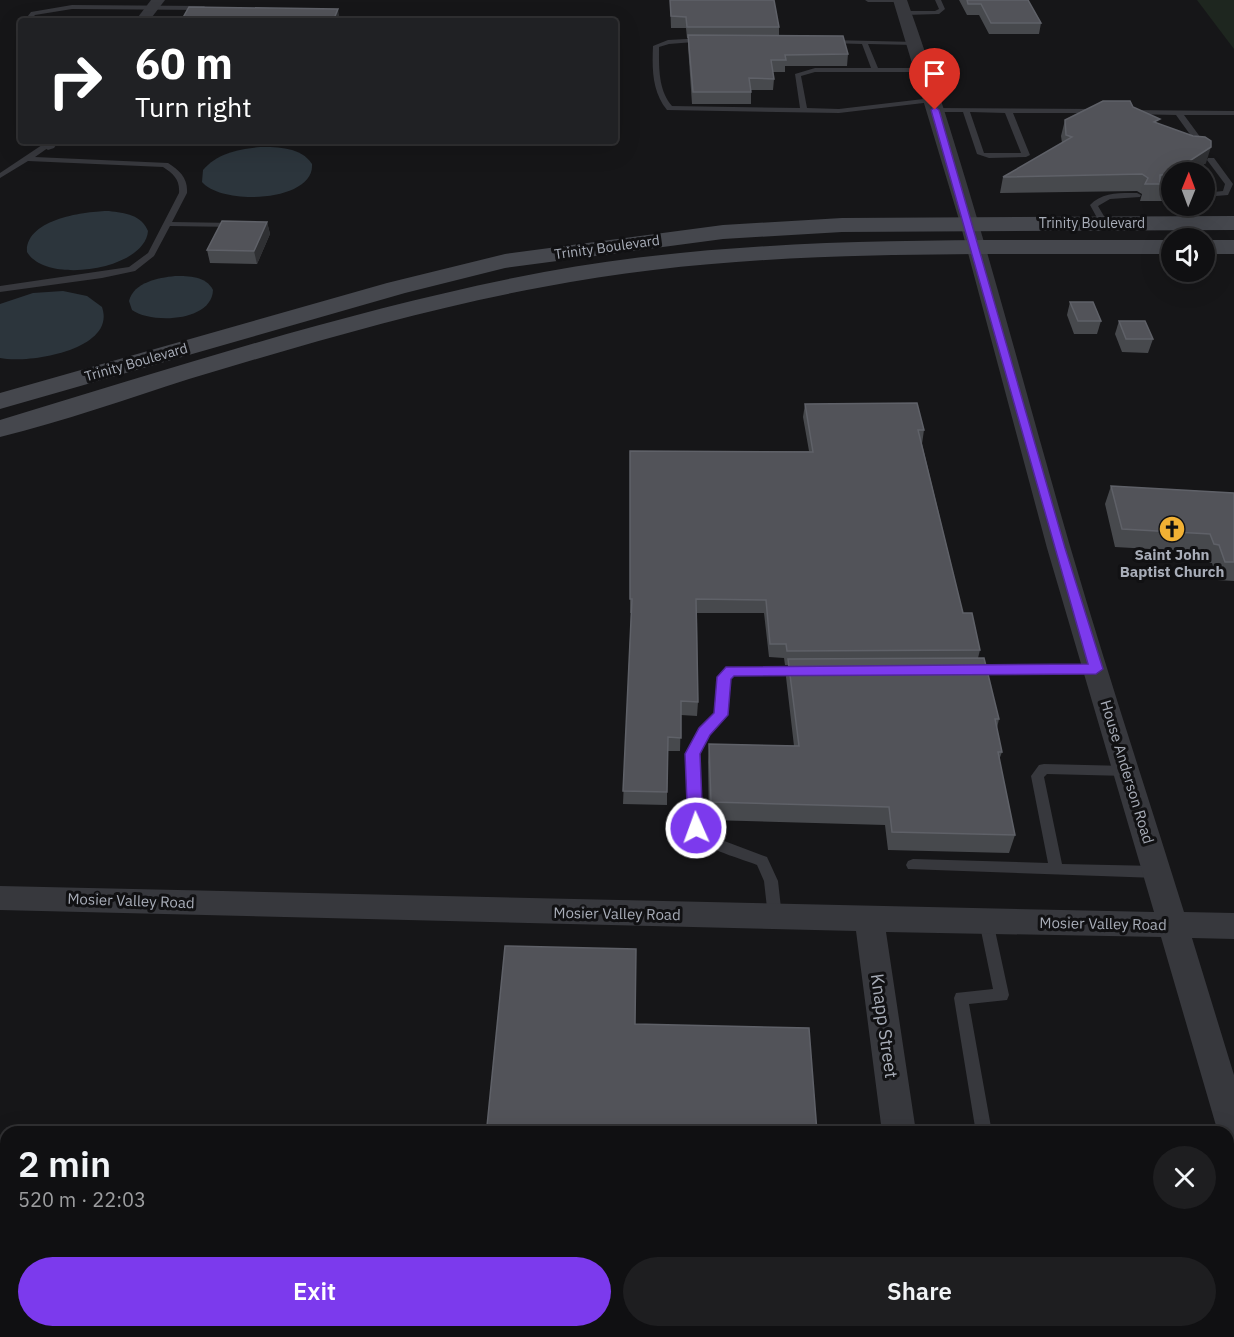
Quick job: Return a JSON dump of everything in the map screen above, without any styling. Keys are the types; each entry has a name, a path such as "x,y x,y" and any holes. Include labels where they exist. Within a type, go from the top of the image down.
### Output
{"main road":[{"name":"Trinity Boulevard","path":"0,401 396,288 505,261 723,232 842,225 1234,223"},
{"name":"Trinity Boulevard","path":"0,429 349,325 459,297 546,279 696,258 844,248 1161,247"},
{"path":"1215,247 1234,247"}],"street":[{"path":"144,18 155,4"},
{"name":"House Anderson Road","path":"901,4 924,70 976,247 1059,548 1233,1126"},
{"name":"Mosier Valley Road","path":"0,898 1234,926"},
{"name":"Knapp Street","path":"869,919 898,1126"}],"lane":[{"path":"868,0 901,4 937,13 942,9 938,0"},
{"path":"29,18 33,13 43,10 72,7 155,4 211,8"},
{"path":"711,40 668,42 656,46 655,59 661,101 670,108 838,111 934,105 966,110 1110,111"},
{"path":"825,42 915,42"},
{"path":"864,42 875,70"},
{"path":"804,111 797,75 801,72 924,70"},
{"path":"966,110 981,153 989,156 1026,155 1008,110"},
{"path":"1121,111 1234,112"},
{"path":"1178,112 1213,162"},
{"path":"0,176 49,144"},
{"path":"0,289 102,275 132,268 151,254 183,194 184,185 176,171 165,165 28,159"},
{"path":"1215,165 1228,184 1225,193 1215,194"},
{"path":"1104,223 1094,205 1098,201 1116,196 1137,195"},
{"path":"168,224 248,225"},
{"path":"958,669 1096,669"},
{"path":"775,917 771,881 762,861 714,843 696,828 692,754 704,732 721,715 724,677 731,671 815,670"},
{"path":"1056,869 1037,776 1044,769 1127,771"},
{"path":"913,865 1157,872"},
{"path":"983,1126 961,998 1002,995 986,921"}],"shaded area":[{"path":"1197,0 1234,0 1234,49"},
{"path":"260,147 289,149 302,154 312,164 309,177 299,186 284,193 246,197 213,190 202,182 203,170 215,160 236,151"},
{"path":"109,211 137,218 142,221 148,231 143,244 130,255 94,268 73,270 54,268 38,262 27,252 29,241 46,225 72,215"},
{"path":"175,276 202,279 210,285 213,290 210,301 203,309 192,314 166,318 153,317 132,310 129,301 141,285"},
{"path":"63,291 87,296 102,307 103,322 96,334 84,344 49,356 30,359 0,358 0,304 33,293"}],"building":[{"path":"670,0 774,0 779,27 687,27 686,17 671,16"},
{"path":"967,0 1028,0 1041,23 991,23 981,4 968,4"},
{"path":"189,7 338,9 334,18 183,18"},
{"path":"688,35 843,36 848,54 785,55 786,60 771,60 774,79 749,78 751,92 693,92"},
{"path":"1103,101 1130,101 1133,107 1160,119 1154,122 1193,136 1205,137 1211,141 1211,147 1188,162 1161,162 1161,184 1145,184 1148,178 1142,174 1003,177 1072,137 1066,135 1065,120"},
{"path":"222,221 267,222 254,251 207,250"},
{"path":"1070,302 1093,302 1101,321 1078,321"},
{"path":"1119,321 1145,321 1153,339 1126,339"},
{"path":"917,403 924,430 918,430 963,613 972,613 980,650 787,651 786,644 770,644 766,600 696,599 698,702 681,701 681,738 668,737 667,792 623,791 632,599 630,599 630,451 813,452 805,404"},
{"path":"1111,486 1234,493 1234,562 1225,562 1219,545 1214,544 1210,534 1122,529"},
{"path":"984,658 999,719 995,719 1002,752 998,752 1015,835 892,832 889,807 711,802 709,744 799,746 788,659"},
{"path":"505,946 636,949 635,1024 809,1028 817,1126 487,1126"}],"place":[{"name":"Saint John Baptist Church","path":"1172,529"}],"route":[{"path":"696,828 692,754 704,732 721,715 724,677 731,671 1096,669 1059,548 969,223 935,110"}]}
